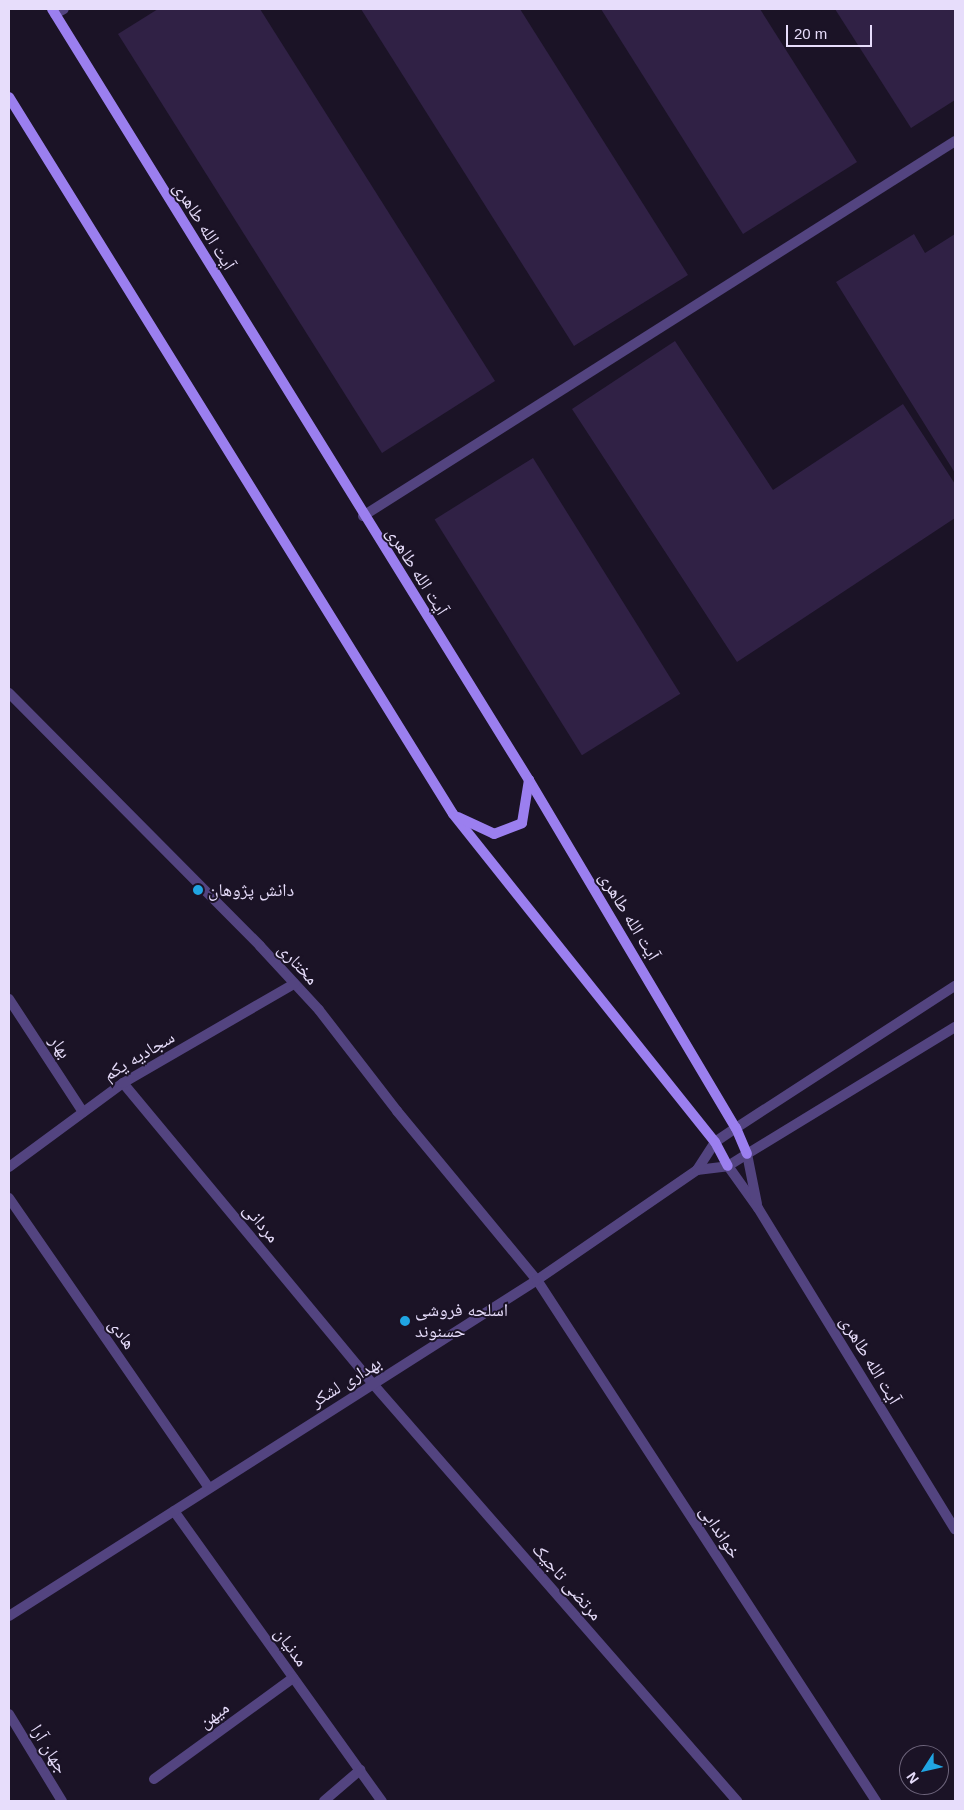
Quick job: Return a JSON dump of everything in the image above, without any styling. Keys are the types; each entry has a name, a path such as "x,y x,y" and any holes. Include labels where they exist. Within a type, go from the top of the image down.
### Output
{"main road":[{"name":"آیت الله طاهری","path":"57,11 363,516 529,780 736,1128 747,1154"},
{"path":"9,97 453,814 715,1142 728,1166"},
{"path":"453,814 480,830 494,834 522,823 529,780"}],"street":[{"path":"363,516 955,141"},
{"name":"مختاری","path":"9,693 294,984 537,1280"},
{"name":"سجادیه یکم","path":"9,1167 123,1083 294,984"},
{"name":"بهداری لشکر","path":"9,1616 537,1280 697,1170 715,1142 955,986"},
{"name":"بهار","path":"9,1000 83,1112"},
{"name":"بهداری لشکر","path":"697,1170 728,1166 955,1026"},
{"name":"مردانی","path":"123,1083 373,1384"},
{"path":"747,1154 758,1208"},
{"name":"آیت الله طاهری","path":"728,1166 758,1208 955,1530"},
{"name":"هادی","path":"9,1198 209,1488"},
{"name":"خواندابی","path":"537,1280 876,1801"},
{"name":"مرتضی تاجیک","path":"373,1384 736,1801"},
{"name":"مدنیان","path":"174,1511 382,1801"},
{"name":"میهن","path":"154,1779 293,1678"},
{"name":"جهان آرا","path":"9,1714 62,1801"},
{"path":"324,1801 360,1770"}],"building":[{"path":"158,9 260,9 495,381 382,453 118,34"},
{"path":"361,9 520,9 688,275 574,346"},
{"path":"601,9 760,9 857,162 743,234"},
{"path":"835,9 955,9 955,100 911,128"},
{"path":"914,234 925,253 955,234 955,473 836,282"},
{"path":"675,341 773,490 903,404 955,484 955,518 737,662 572,409"},
{"path":"533,458 680,694 582,755 435,519"}],"place":[{"name":"دانش پژوهان","path":"198,890"},
{"name":"اسلحه فروشی حسنوند","path":"405,1321"}]}
